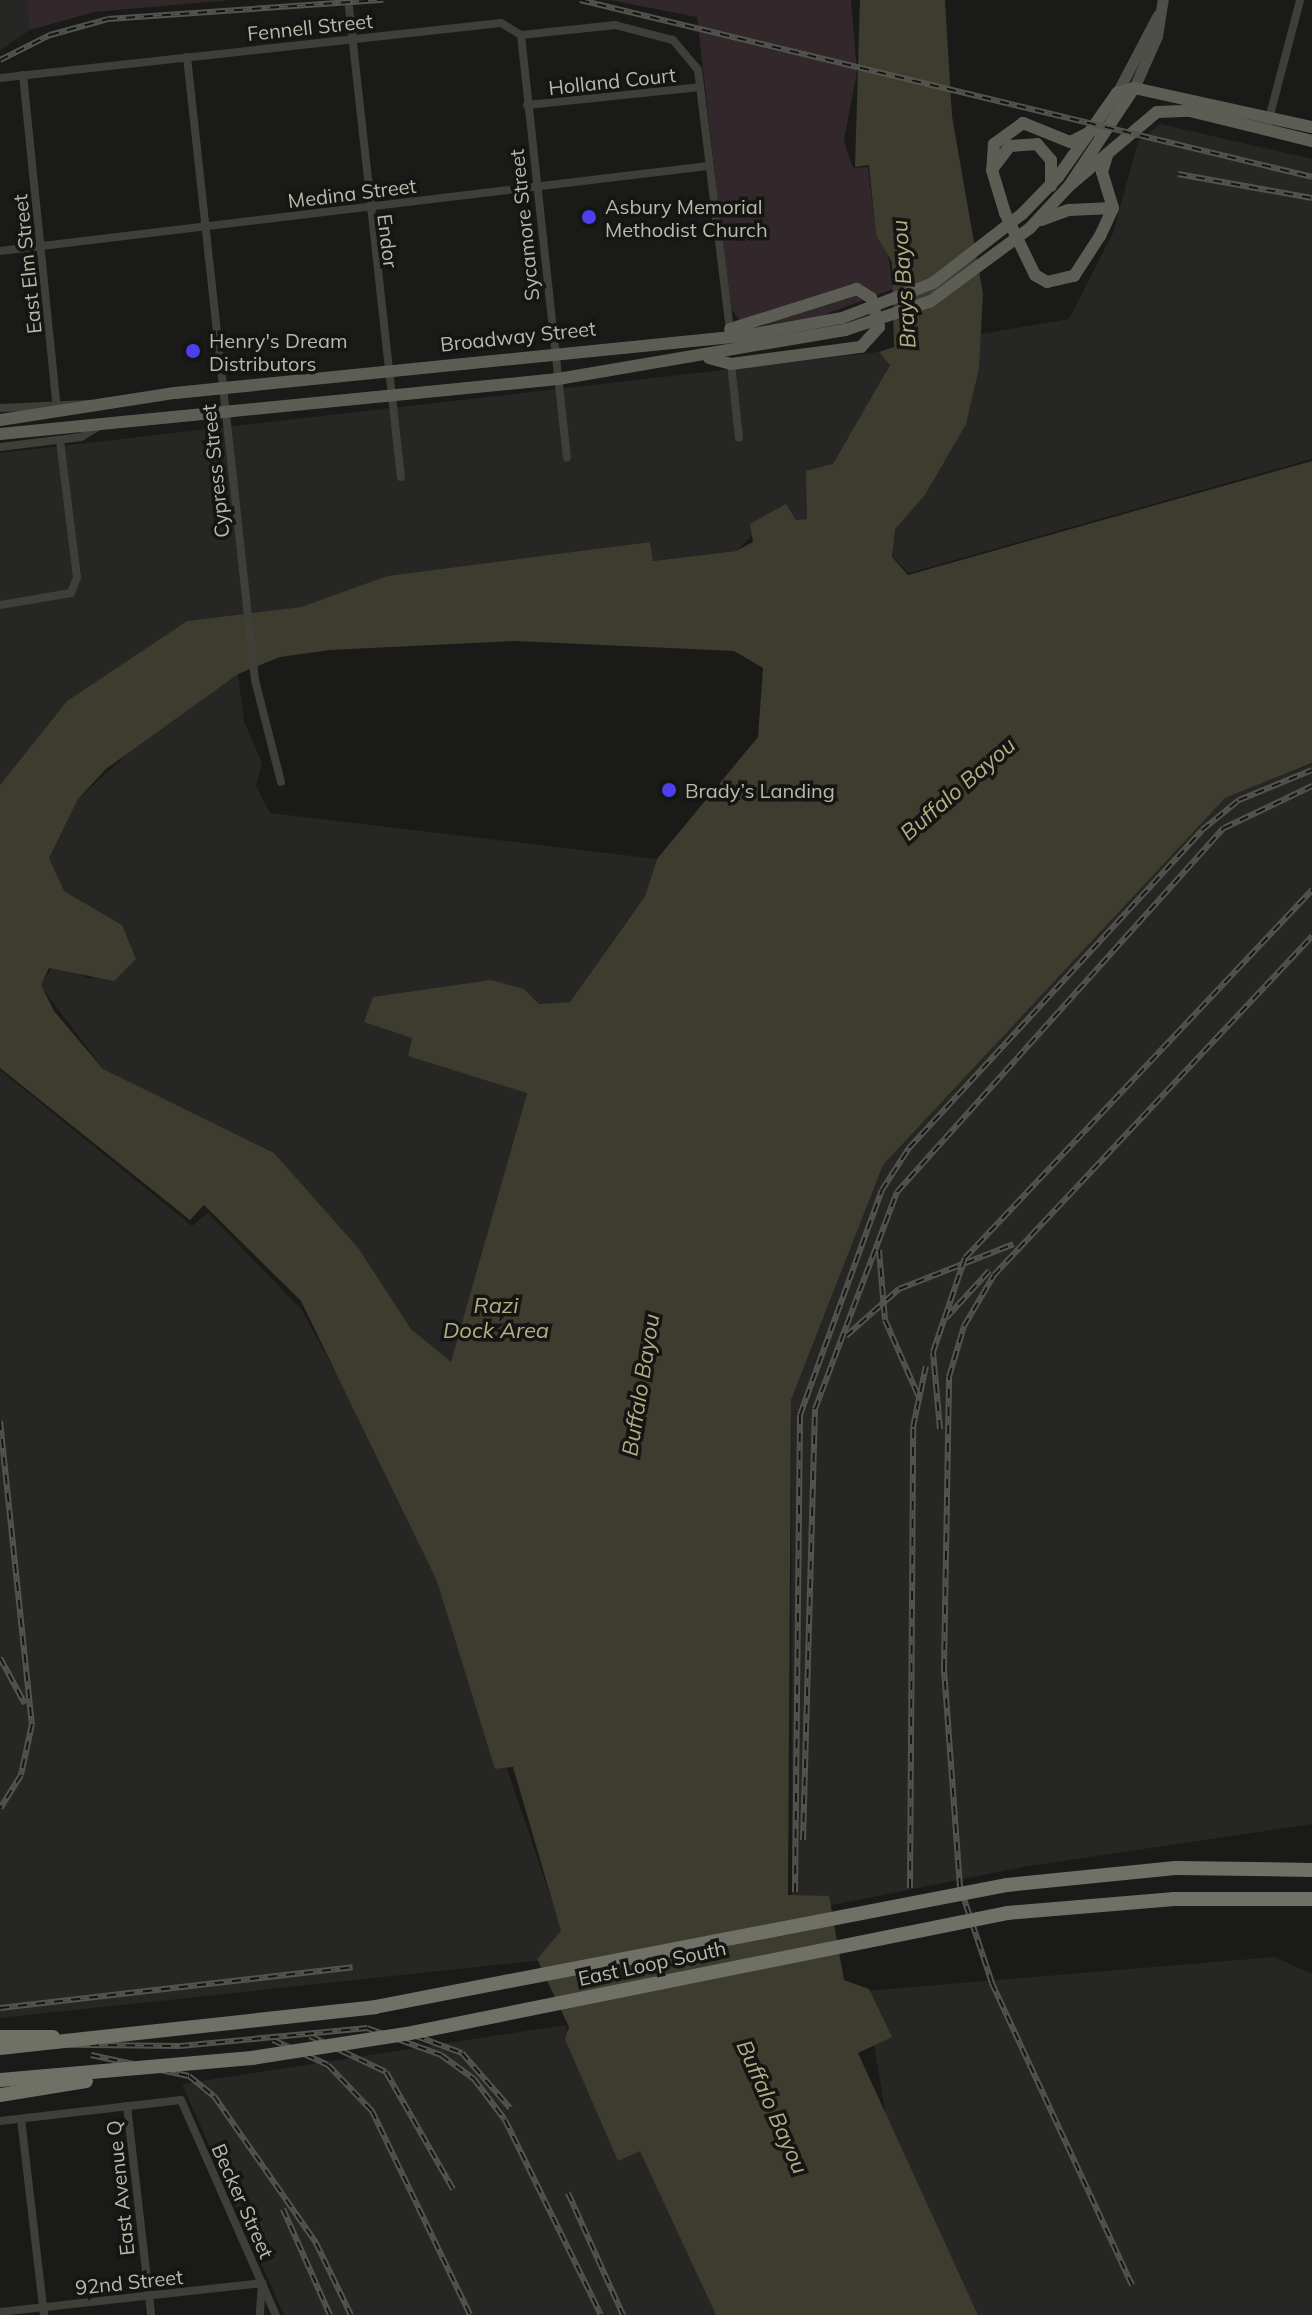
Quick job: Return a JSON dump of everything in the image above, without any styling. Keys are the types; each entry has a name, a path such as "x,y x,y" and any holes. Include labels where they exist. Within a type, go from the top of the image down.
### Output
{"highway":[{"name":"East Loop South","path":"0,2048 129,2036 405,2002 1007,1885 1175,1868 1312,1870"},
{"name":"East Loop South","path":"0,2080 190,2064 406,2034 1007,1913 1174,1899 1312,1899"},
{"path":"0,2037 129,2036"},
{"path":"0,2095 190,2064"}],"main road":[{"path":"1034,225 1069,186 1134,88 1163,0"},
{"path":"1117,93 1159,14"},
{"path":"1117,93 1134,88 1312,127"},
{"name":"Broadway Street","path":"0,420 222,388 843,324 933,283 1022,214 1051,186 1096,129 1117,93"},
{"path":"1069,186 1157,112 1190,111 1312,141"},
{"path":"1096,129 1070,142 1040,125 1011,126 994,144 992,170 1022,252 1047,282 1074,276 1089,260 1113,208 1102,172 1107,156"},
{"path":"992,170 1010,146 1037,144 1051,160 1051,186"},
{"path":"1034,225 1069,210 1113,208"},
{"name":"Broadway Street","path":"0,434 225,416 558,379 707,357 931,301 1034,225"},
{"path":"680,342 857,289 871,298 879,327 861,347 731,364 707,357"}],"street":[{"path":"1266,130 1300,0"},
{"name":"Endor","path":"349,7 368,207 401,477"},
{"name":"Fennell Street","path":"0,78 501,23 521,35 615,25 673,40 698,70 700,87"},
{"name":"Sycamore Street","path":"521,35 567,458"},
{"name":"Cypress Street","path":"187,57 255,680 281,782"},
{"name":"East Elm Street","path":"23,75 56,402"},
{"path":"700,87 730,329"},
{"name":"Holland Court","path":"527,105 700,87"},
{"name":"Medina Street","path":"0,251 708,166"},
{"path":"731,364 739,438"},
{"name":"Broadway Street","path":"0,408 56,402 100,407"},
{"name":"Broadway Street","path":"0,447 60,440 101,425"},
{"path":"0,605 71,593 77,577 60,440"},
{"name":"Becker Street","path":"127,2106 181,2100 276,2315"},
{"path":"0,2121 127,2106"},
{"name":"East Avenue Q","path":"127,2106 151,2315"},
{"path":"21,2119 43,2311"},
{"path":"260,2315 262,2283"},
{"name":"92nd Street","path":"0,2312 43,2311 262,2283"}],"shaded area":[{"path":"0,0 33,0 30,30 0,50"},
{"path":"27,0 230,0 94,12 30,30"},
{"path":"610,0 851,0 857,71 844,141 853,168 868,167 876,235 888,255 893,289 821,316 758,326 740,321 730,307 697,17"},
{"path":"1160,124 1312,159 1312,459 909,573 893,557 891,526 975,335 1069,319 1113,233 1138,142"},
{"path":"879,352 890,364 807,519 796,520 786,504 736,551 653,561 649,542 387,576 301,607 187,621 67,701 0,785 0,453"},
{"path":"238,674 244,721 262,763 256,786 270,813 657,859 645,895 570,1002 539,1004 524,989 412,1038 408,1056 527,1092 451,1363 411,1329 359,1249 169,1104 103,1069 40,985 55,964 91,979 122,925 64,891 48,858 78,799 148,735"},
{"path":"1312,764 1312,1824 1023,1867 792,1913 791,1400 883,1165 1225,797"},
{"path":"0,1070 192,1226 208,1213 302,1310 437,1562 571,1957 0,2018"},
{"path":"1275,1957 1312,1974 1312,2315 978,2315 886,2117 865,1991"},
{"path":"565,2025 620,2156 646,2146 725,2315 284,2315 182,2084"}],"water":[{"path":"860,0 945,0 952,116 983,294 979,368 966,424 925,495 895,529 892,557 908,575 1312,461 1312,763 1225,798 883,1165 791,1400 788,1895 829,1896 844,1980 869,1989 892,2037 858,2053 978,2315 716,2315 640,2151 618,2161 565,2039 569,2027 537,1959 561,1931 513,1767 495,1769 437,1581 301,1301 204,1205 190,1220 0,1068 0,785 67,701 187,621 301,607 387,576 650,542 653,561 736,551 753,542 750,524 786,504 796,520 807,519 806,471 833,464 890,365 879,352 894,347 892,262 876,235 869,165 855,167","holes":["515,641 734,651 763,668 758,737 657,859 645,896 570,1002 539,1004 524,989 491,980 373,997 364,1022 412,1038 408,1056 527,1093 451,1362 411,1329 359,1249 274,1153 103,1069 54,1011 41,985 49,968 114,981 136,959 122,925 64,891 49,858 78,799 106,769 238,674 280,657 330,650"]}],"railway":[{"path":"0,60 50,35 108,19 383,0"},
{"path":"580,0 1312,177"},
{"path":"1178,174 1312,198"},
{"path":"795,1892 800,1415 882,1190 909,1148 1202,830 1239,800 1312,770"},
{"path":"803,1840 815,1409 897,1192 1224,828 1312,786"},
{"path":"940,1429 933,1352 965,1258 1312,890"},
{"path":"1132,2285 992,1983 960,1887 944,1668 949,1377 964,1326 994,1275 1312,936"},
{"path":"846,1336 899,1289 1014,1244"},
{"path":"879,1250 885,1320 919,1397"},
{"path":"946,1318 989,1271"},
{"path":"910,1888 913,1427 926,1366"},
{"path":"0,1421 32,1724 21,1775 0,1808"},
{"path":"0,1658 25,1704"},
{"path":"0,2008 353,1967"},
{"path":"0,2044 180,2046 367,2028 441,2055 474,2079 505,2120 601,2315"},
{"path":"310,2036 386,2072 453,2189"},
{"path":"416,2036 462,2053 510,2108"},
{"path":"273,2040 328,2065 372,2111 470,2315"},
{"path":"91,2055 189,2076 214,2096 316,2243 351,2315"},
{"path":"568,2193 623,2315"},
{"path":"283,2209 330,2315"}],"place":[{"name":"Asbury Memorial Methodist Church","path":"589,217"},
{"name":"Henry's Dream Distributors","path":"193,351"},
{"name":"Brady’s Landing","path":"669,790"}],"water label":[{"name":"Brays Bayou","path":"904,284"},
{"name":"Buffalo Bayou","path":"958,789"},
{"name":"Razi Dock Area","path":"496,1318"},
{"name":"Buffalo Bayou","path":"641,1385"},
{"name":"Buffalo Bayou","path":"772,2107"}]}
